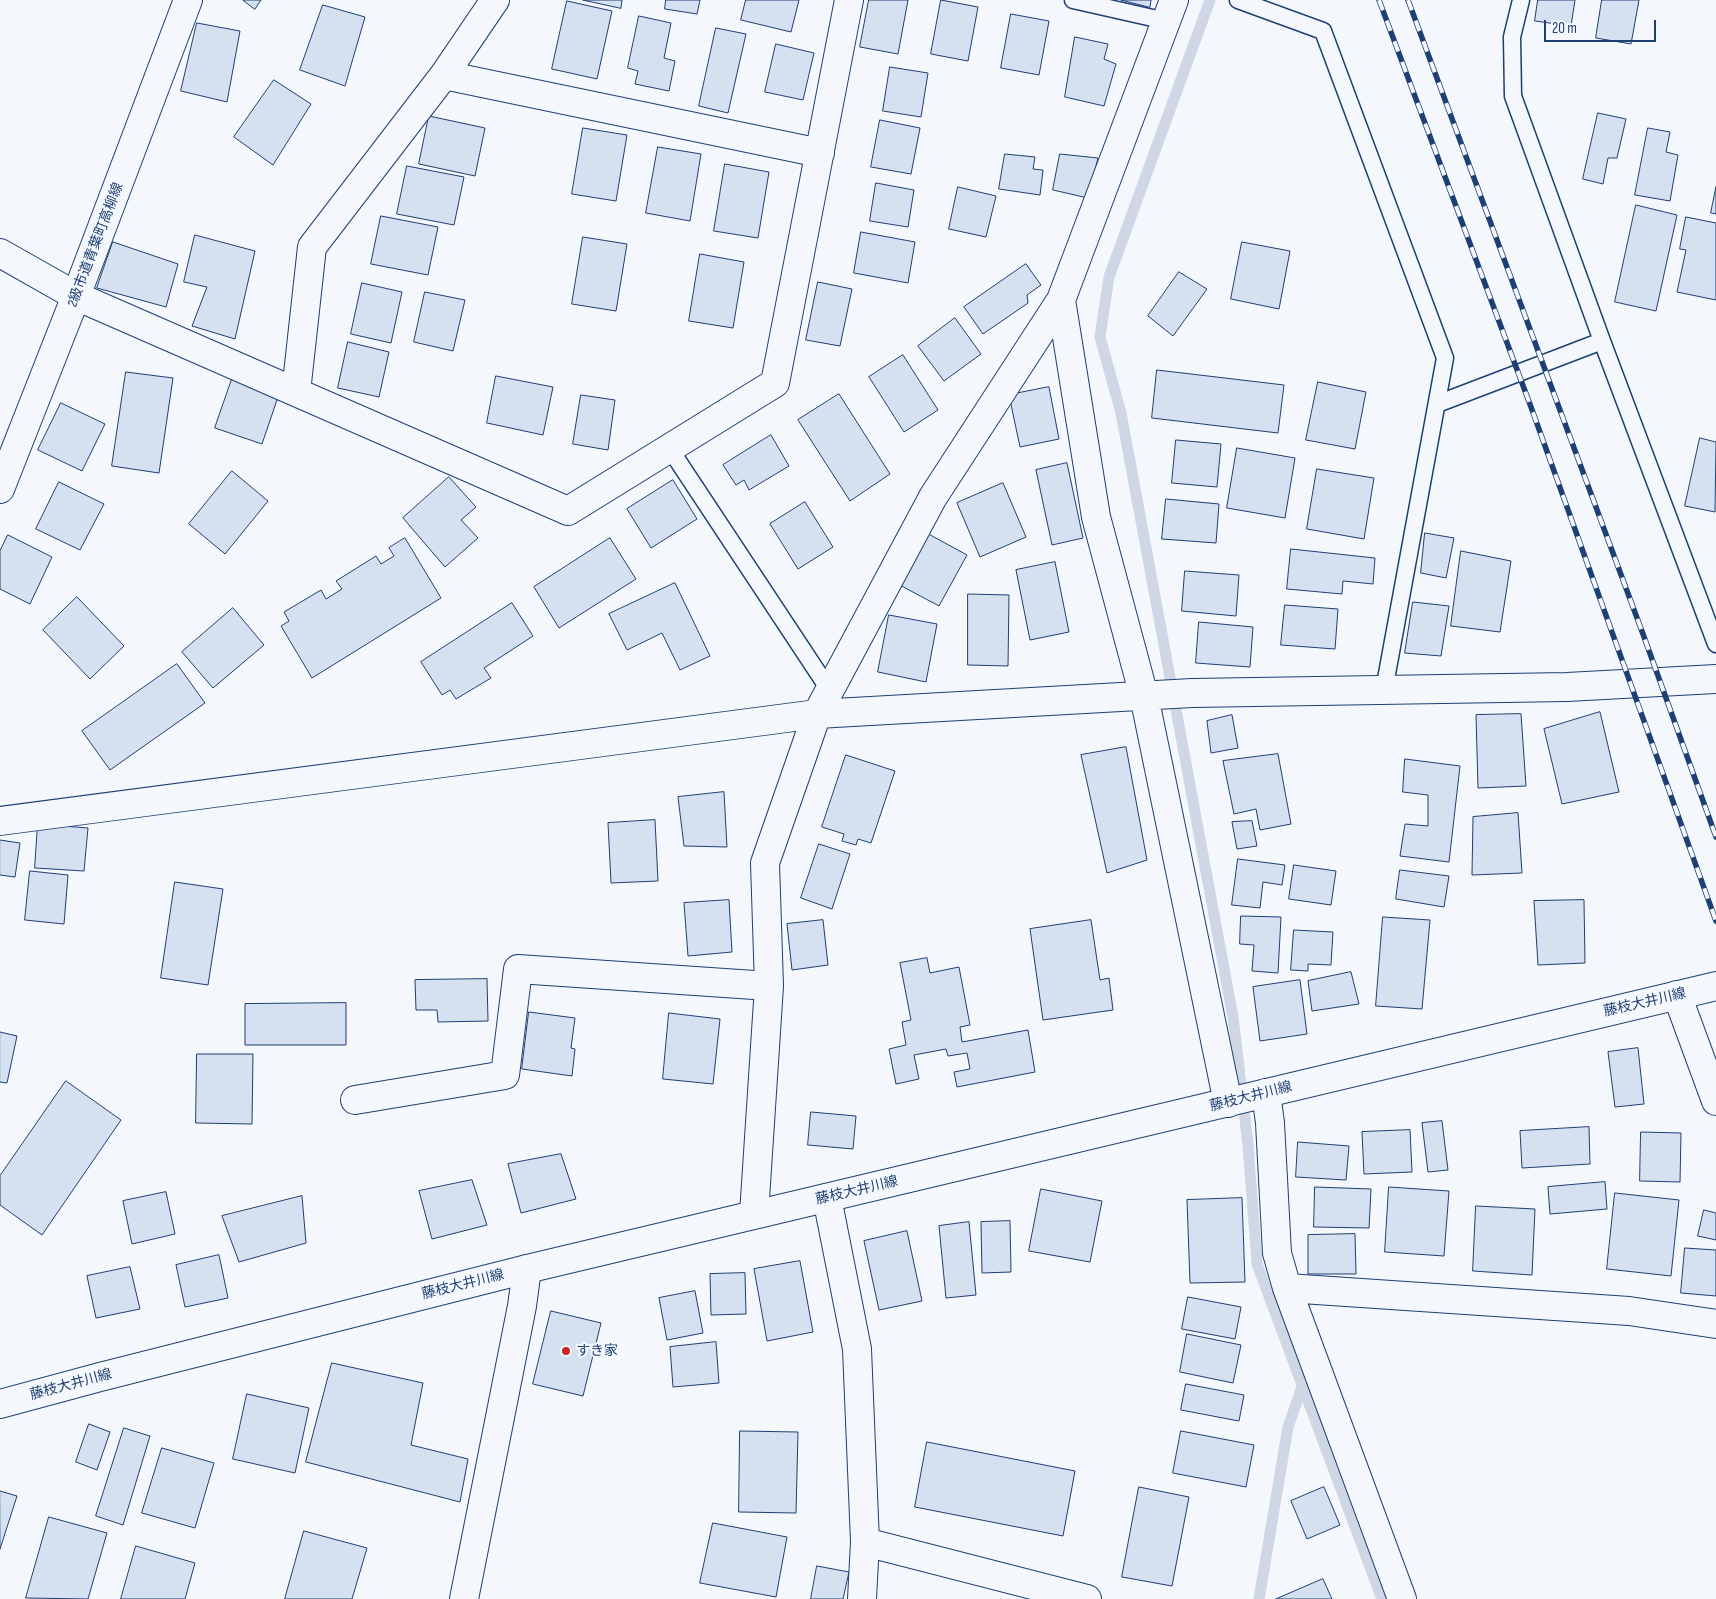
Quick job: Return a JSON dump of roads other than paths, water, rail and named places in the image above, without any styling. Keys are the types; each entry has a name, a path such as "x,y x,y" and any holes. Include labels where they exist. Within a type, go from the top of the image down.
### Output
{"street":[{"name":"2級市道青葉町高柳線","path":"0,488 76,296 188,0"},
{"path":"296,392 312,248 444,75 495,0"},
{"path":"0,253 76,296 568,512 775,383 849,0"},
{"path":"754,1214 769,986 765,863 823,702 933,497 1061,300 1170,11"},
{"path":"444,75 820,153"},
{"path":"1061,300 1096,517 1144,696 1228,1103"},
{"path":"0,821 823,702 1144,696 1192,693 1567,687 1716,679"},
{"path":"354,1100 505,1075 518,969 769,986"},
{"name":"藤枝大井川線","path":"0,1404 527,1269 1716,986"},
{"path":"1677,995 1716,1101"},
{"path":"1266,1094 1270,1124 1277,1254 1287,1288 1402,1599"},
{"path":"827,1198 856,1349 865,1542 862,1599"},
{"path":"464,1599 522,1306 527,1269"},
{"path":"1287,1288 1628,1312 1716,1324"},
{"path":"865,1542 1087,1599"}],"lane":[{"path":"1073,0 1170,11"},
{"path":"1238,0 1323,31 1445,358 1384,690"},
{"path":"1521,0 1512,37 1513,96 1602,341 1716,644"},
{"path":"1437,404 1602,341"},
{"path":"670,449 823,702"}],"waterway":[{"path":"1210,0 1109,277 1100,337 1121,413 1233,1017 1248,1145 1257,1264 1382,1599"},
{"path":"1259,1599 1288,1427 1303,1384"}],"railway":[{"path":"1379,0 1531,407 1716,921"},
{"path":"1408,0 1643,634 1716,837"}],"place":[{"name":"すき家","path":"566,1351"}]}
